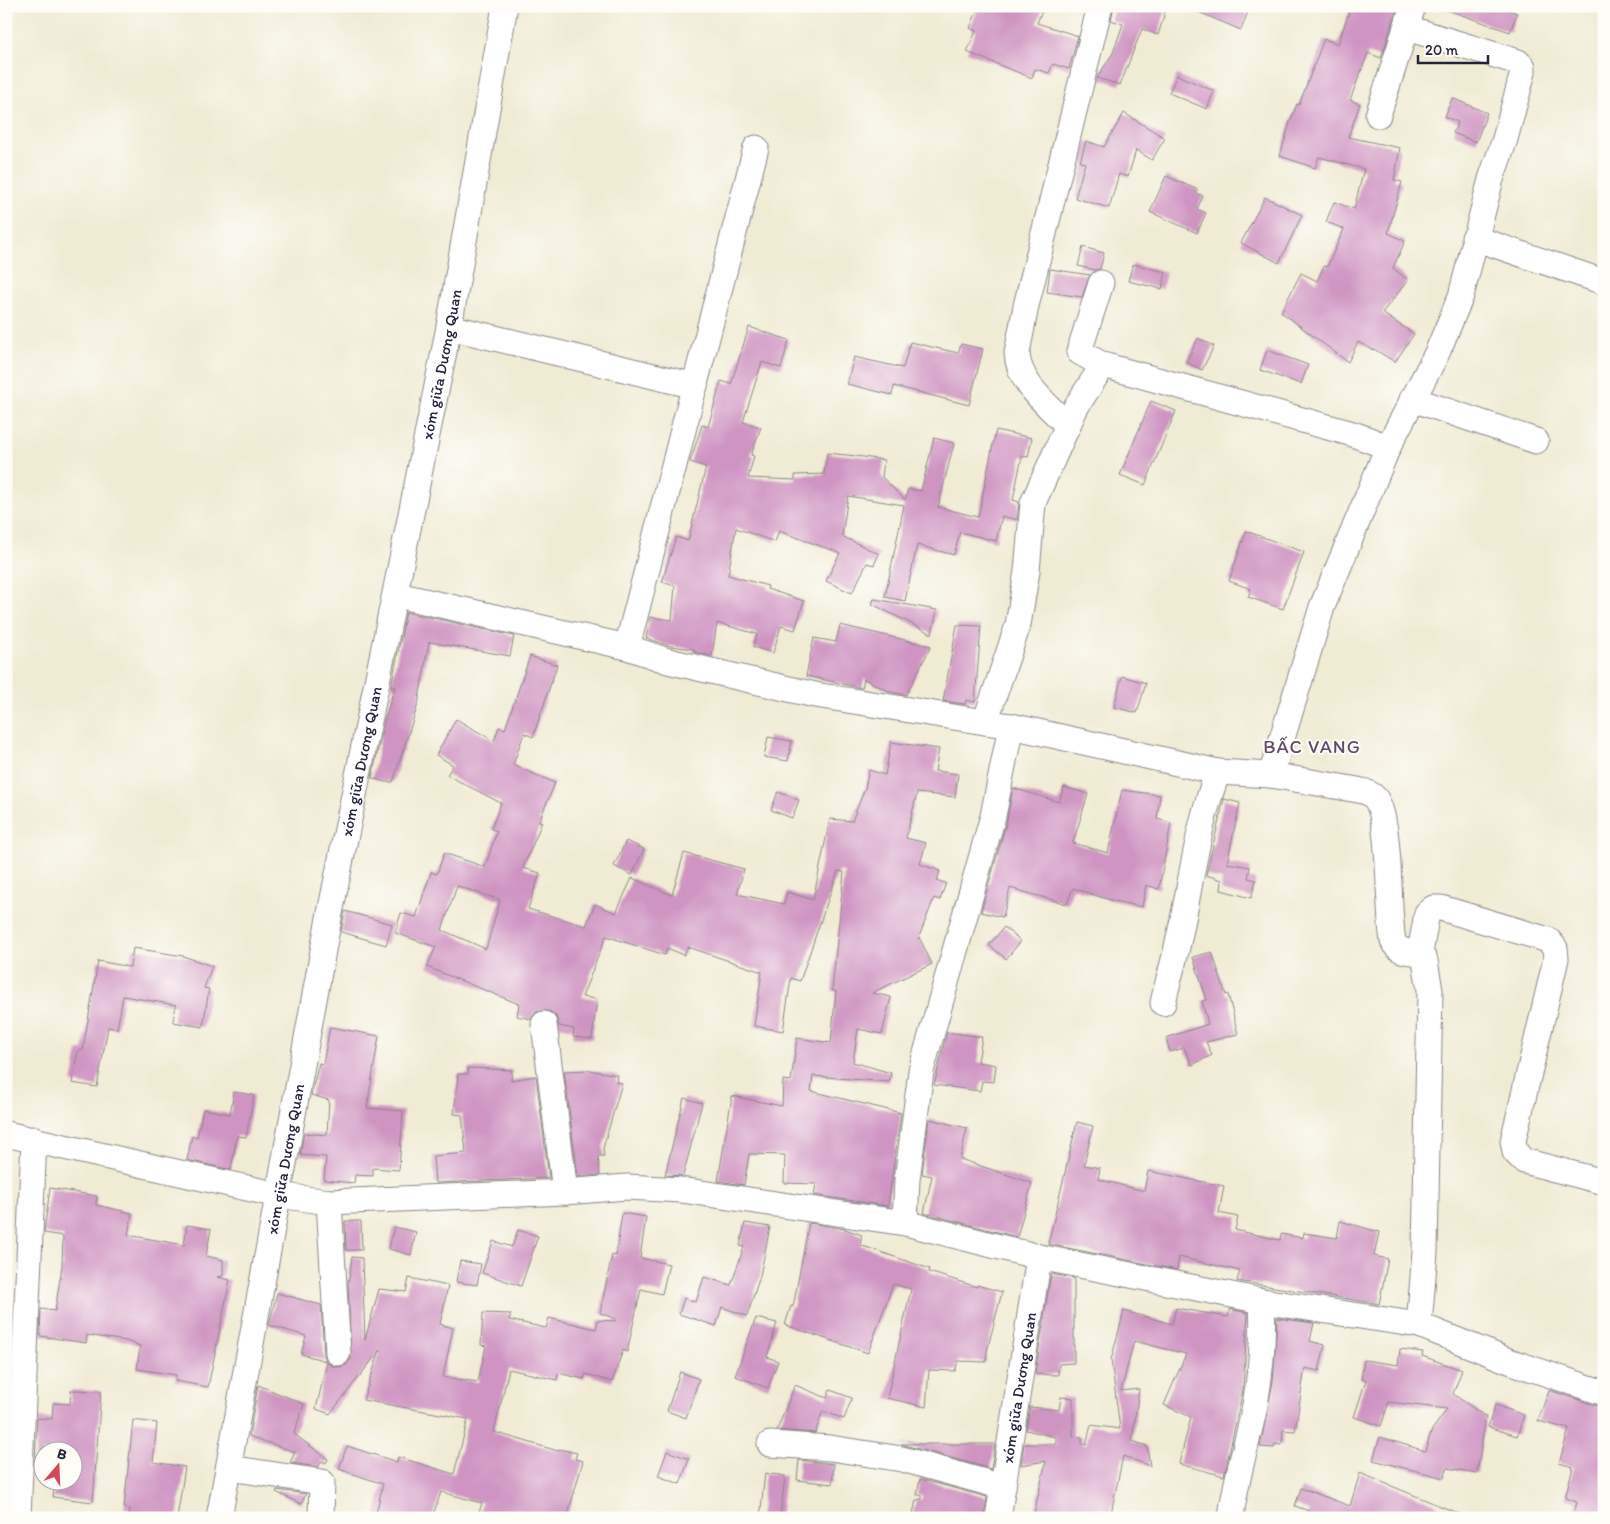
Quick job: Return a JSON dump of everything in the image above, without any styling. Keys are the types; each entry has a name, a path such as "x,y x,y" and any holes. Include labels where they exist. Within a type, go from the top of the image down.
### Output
{"street":[{"name":"xóm giữa Dương Quan","path":"219,1518 329,918 449,327 505,6"},
{"path":"1068,426 1032,389 1018,360 1017,353 1100,6"},
{"path":"1271,775 1322,606 1388,447 1437,353 1461,296 1474,238 1505,139 1523,67 1518,62 1410,17 1378,115"},
{"path":"627,647 756,148"},
{"path":"1474,238 1604,282"},
{"path":"1101,282 1079,352 1103,365 1352,434 1388,447"},
{"path":"449,327 695,386"},
{"path":"985,722 1018,625 1027,571 1033,503 1086,390 1103,365"},
{"path":"1412,399 1536,441"},
{"path":"396,595 627,647 668,661 815,695 1011,726 1218,772 1271,775 1358,790 1370,794 1375,799 1385,827 1393,941 1395,946 1402,950 1420,953"},
{"path":"905,1223 907,1180 921,1070 992,816 1011,726"},
{"path":"1163,1002 1177,946 1208,797 1218,772"},
{"path":"1419,1325 1425,1252 1430,990 1425,962 1420,953 1428,913 1433,908 1441,908 1548,940 1555,948 1556,959 1513,1141 1515,1152 1524,1161 1604,1182"},
{"path":"544,1024 564,1192"},
{"path":"6,1134 278,1195 329,1202 564,1192 627,1186 681,1190 905,1223 1039,1257 1262,1301 1419,1325 1509,1361 1604,1393"},
{"path":"18,1518 34,1139"},
{"path":"329,1202 338,1353"},
{"name":"xóm giữa Dương Quan","path":"998,1518 1039,1257"},
{"path":"1231,1518 1234,1488 1255,1404 1263,1323 1262,1301"},
{"path":"770,1444 830,1448 902,1459 1003,1487"},
{"path":"229,1468 322,1482 320,1518"}],"building":[{"path":"979,6 1044,6 1037,23 1078,36 1069,69 1053,64 1049,73 1035,69 1032,78 967,52 976,31 970,28"},
{"path":"1114,6 1167,6 1158,35 1142,29 1120,85 1097,78 1113,53 1123,24 1111,20"},
{"path":"1184,6 1250,6 1241,30"},
{"path":"1351,6 1398,6 1381,58 1368,53 1350,100 1360,104 1348,137 1400,148 1394,180 1402,182 1388,233 1405,241 1393,268 1408,280 1382,313 1414,334 1395,362 1358,342 1348,362 1281,312 1301,273 1317,281 1324,266 1327,267 1344,229 1326,222 1334,202 1354,209 1364,169 1319,157 1315,168 1280,156 1290,122 1297,104 1299,105 1324,39 1338,44"},
{"path":"1446,6 1497,6 1517,13 1510,32 1445,9"},
{"path":"1177,75 1214,91 1207,109 1169,93"},
{"path":"1452,98 1487,113 1476,142 1453,133 1458,122 1445,117"},
{"path":"1124,113 1165,138 1152,160 1136,150 1128,177 1119,174 1109,208 1075,198 1085,163 1080,162 1086,141 1104,147"},
{"path":"1166,176 1198,190 1196,193 1203,196 1197,209 1206,213 1197,233 1150,212"},
{"path":"1265,197 1302,215 1279,263 1241,243"},
{"path":"1083,247 1104,253 1100,269 1095,270 1078,266"},
{"path":"1133,264 1166,272 1162,289 1128,281"},
{"path":"1050,269 1090,275 1082,297 1047,292"},
{"path":"749,327 789,340 781,368 762,362 743,422 761,427 751,455 754,456 748,478 795,480 795,475 824,474 827,453 856,456 884,460 882,477 905,500 908,489 921,491 934,438 954,443 938,507 978,517 996,430 1032,438 1028,457 1022,456 1013,500 1019,502 1017,520 1002,516 996,541 960,532 954,555 917,545 905,601 885,597 904,505 848,496 842,536 879,554 874,565 867,563 852,593 826,581 840,553 779,531 775,542 736,528 728,575 768,586 767,589 804,601 795,630 781,626 773,653 753,647 757,634 717,623 712,656 694,652 694,649 670,646 646,638 650,617 672,620 675,586 662,582 676,537 688,541 706,467 690,462 702,425 708,427 721,381 731,384"},
{"path":"1198,338 1214,346 1202,370 1186,362"},
{"path":"910,342 958,353 961,344 983,349 969,405 894,386 892,395 847,384 854,357 903,368"},
{"path":"1267,350 1308,365 1301,384 1260,370"},
{"path":"1151,401 1176,411 1145,485 1120,475"},
{"path":"1246,531 1304,552 1283,609 1248,597 1251,589 1229,581"},
{"path":"874,599 937,610 932,634 872,604"},
{"path":"406,612 514,636 510,656 429,642 418,704 393,782 385,782 372,778 384,721 395,687 391,687"},
{"path":"840,625 931,646 906,695 891,692 864,679 862,688 806,676 814,638 836,642"},
{"path":"957,625 981,626 975,702 966,700 965,704 943,701"},
{"path":"530,656 557,665 533,737 524,733 513,765 555,783 539,821 542,822 523,868 540,873 528,909 586,926 595,904 616,913 632,878 672,895 684,853 744,869 737,894 784,904 787,892 813,900 830,819 852,821 865,788 869,770 885,775 891,742 939,749 935,771 958,774 955,797 917,793 906,838 926,843 920,864 940,871 937,881 946,883 940,900 934,898 919,937 932,964 872,993 891,997 882,1034 858,1029 853,1062 891,1073 889,1082 813,1076 811,1091 901,1113 888,1206 814,1195 816,1184 784,1183 785,1155 749,1154 744,1185 718,1181 732,1096 782,1106 783,1080 791,1081 797,1038 831,1043 836,991 832,991 844,872 838,871 800,981 791,978 783,1031 754,1026 762,972 688,947 684,955 667,948 665,955 606,936 582,997 597,999 592,1039 573,1037 574,1029 559,1026 556,1016 549,1011 536,1012 531,1019 517,1016 519,1004 427,967 436,947 395,933 401,913 416,917 431,872 437,874 444,853 485,867 497,831 491,829 501,803 447,775 453,765 436,755 456,719 494,741 499,727 505,729","holes":["457,886 500,900 486,949 442,930"]},
{"path":"1122,676 1146,683 1137,713 1114,707"},
{"path":"768,737 792,741 788,761 764,757"},
{"path":"1064,787 1088,794 1073,843 1108,853 1122,790 1160,795 1157,819 1171,823 1159,889 1146,885 1142,907 1110,900 1073,888 1067,904 1010,888 1003,917 981,912 1007,820 1013,788 1059,802"},
{"path":"778,792 799,800 792,818 771,810"},
{"path":"1224,799 1240,803 1227,863 1250,867 1248,878 1256,880 1251,898 1221,890 1222,880 1206,875"},
{"path":"626,841 644,849 632,875 614,866"},
{"path":"345,911 392,924 386,945 341,932"},
{"path":"1004,927 1021,941 1006,959 989,945"},
{"path":"133,948 183,956 212,966 204,988 209,989 203,1027 173,1022 176,1005 123,996 117,1029 108,1027 97,1087 72,1083 78,1050 83,1050 98,961 130,967"},
{"path":"1212,952 1226,995 1228,994 1238,1034 1206,1042 1212,1055 1192,1065 1184,1048 1170,1052 1166,1038 1208,1024 1202,1001 1207,1000 1193,957"},
{"path":"330,1027 379,1036 367,1108 403,1111 399,1170 373,1168 373,1176 355,1175 354,1183 324,1180 326,1157 300,1155 304,1133 327,1135 329,1100 311,1095 319,1063 323,1064"},
{"path":"947,1032 982,1037 978,1062 996,1065 994,1082 982,1081 980,1091 934,1085"},
{"path":"468,1068 512,1070 511,1080 536,1076 549,1178 435,1183 433,1156 466,1153 462,1115 454,1114 458,1074 468,1074"},
{"path":"589,1070 617,1075 616,1082 622,1083 603,1148 604,1156 598,1156 600,1175 578,1177 564,1071"},
{"path":"234,1092 254,1095 246,1137 237,1136 231,1170 187,1160 192,1136 197,1138 203,1109 230,1114"},
{"path":"684,1098 702,1103 683,1176 665,1175"},
{"path":"929,1119 967,1128 960,1159 1032,1183 1017,1237 924,1213 932,1176 922,1174"},
{"path":"1077,1122 1093,1126 1084,1165 1100,1168 1098,1179 1144,1191 1148,1171 1224,1186 1219,1213 1238,1217 1235,1230 1280,1240 1281,1234 1303,1238 1304,1233 1337,1238 1340,1221 1379,1232 1374,1256 1388,1259 1379,1304 1237,1281 1240,1271 1179,1257 1177,1270 1048,1244"},
{"path":"50,1188 97,1196 96,1205 132,1213 128,1235 184,1245 187,1225 211,1229 206,1256 223,1260 223,1276 217,1277 230,1280 208,1387 175,1381 176,1375 137,1369 140,1346 126,1341 87,1335 86,1343 40,1336 41,1309 55,1311 62,1266 63,1236 44,1233"},
{"path":"622,1213 646,1217 640,1258 669,1264 662,1294 641,1289 627,1352 623,1350 612,1382 586,1374 584,1379 558,1373 557,1380 509,1369 494,1432 558,1451 559,1449 577,1453 575,1459 583,1461 567,1518 477,1518 482,1503 441,1492 432,1518 375,1518 383,1484 339,1469 347,1446 397,1462 398,1457 454,1474 468,1419 363,1400 380,1350 330,1414 316,1409 327,1362 332,1366 339,1367 346,1365 351,1359 348,1285 352,1257 362,1258 365,1340 379,1289 406,1292 409,1278 448,1286 440,1324 453,1328 443,1377 478,1382 486,1346 481,1345 483,1313 511,1314 509,1320 546,1328 549,1318 596,1329 598,1320 615,1321 616,1319 600,1313 612,1255 616,1256"},
{"path":"345,1221 361,1221 362,1250 346,1250"},
{"path":"745,1223 770,1227 760,1276 747,1316 722,1307 716,1326 679,1314 684,1298 696,1302 704,1277 731,1285 744,1247 740,1246"},
{"path":"809,1223 845,1229 862,1235 860,1245 930,1269 929,1272 977,1287 977,1285 1002,1292 986,1362 958,1361 955,1371 929,1370 926,1407 887,1398 911,1289 893,1284 868,1353 785,1325 791,1306 793,1307"},
{"path":"394,1227 416,1232 411,1255 389,1249"},
{"path":"518,1230 538,1236 521,1286 482,1273 493,1241 512,1247"},
{"path":"460,1261 481,1264 477,1285 456,1282"},
{"path":"1051,1274 1074,1278 1074,1363 1059,1364 1058,1375 1035,1374"},
{"path":"277,1293 321,1305 326,1361 301,1354 306,1336 269,1325"},
{"path":"1176,1308 1228,1317 1230,1309 1248,1313 1243,1390 1224,1476 1179,1464 1191,1417 1164,1405 1186,1354 1134,1341 1121,1391 1139,1389 1132,1441 1147,1446 1150,1466 1123,1456 1110,1518 1033,1518 1046,1461 1021,1465 1024,1444 1056,1444 1056,1437 1026,1430 1030,1407 1059,1410 1061,1397 1073,1398 1073,1436 1082,1437 1082,1444 1086,1445 1091,1425 1120,1429 1111,1360 1124,1311 1172,1324"},
{"path":"756,1318 777,1323 767,1357 778,1361 768,1388 735,1376"},
{"path":"1277,1318 1314,1323 1310,1341 1325,1345 1319,1371 1305,1368 1295,1431 1283,1430 1282,1445 1275,1444 1274,1448 1260,1447 1273,1381"},
{"path":"1400,1349 1423,1352 1422,1356 1462,1370 1453,1394 1486,1417 1477,1473 1447,1468 1444,1478 1373,1460 1380,1437 1425,1451 1432,1430 1447,1409 1389,1402 1381,1426 1354,1417 1366,1380 1361,1379 1364,1360 1398,1365"},
{"path":"680,1372 699,1379 686,1418 667,1411"},
{"path":"258,1385 304,1404 294,1434 328,1459 326,1463 321,1461 319,1467 290,1463 295,1452 249,1436"},
{"path":"795,1385 827,1398 830,1390 852,1398 844,1419 823,1411 815,1433 777,1430"},
{"path":"71,1390 101,1391 93,1502 53,1497 54,1492 82,1492 82,1442 36,1442 37,1418 52,1419 53,1403 70,1404"},
{"path":"1549,1390 1604,1408 1604,1518 1573,1518 1577,1502 1565,1498 1573,1467 1559,1463 1569,1429 1538,1421"},
{"path":"1495,1405 1524,1415 1517,1436 1488,1427"},
{"path":"133,1420 157,1423 153,1462 185,1467 177,1518 129,1518 130,1509 124,1508"},
{"path":"901,1444 995,1444 991,1469"},
{"path":"667,1451 689,1459 680,1484 658,1476"},
{"path":"799,1460 834,1464 832,1484 797,1480"},
{"path":"765,1473 785,1476 780,1518 760,1518"},
{"path":"1360,1473 1467,1518 1306,1518 1309,1511 1295,1506 1301,1488 1350,1506"},
{"path":"920,1479 987,1497 984,1518 912,1518 916,1500 922,1499 922,1495 917,1495"},
{"path":"277,1490 306,1494 301,1504 276,1492"}],"district":[{"name":"BẤC VANG","path":"1312,746"}]}
